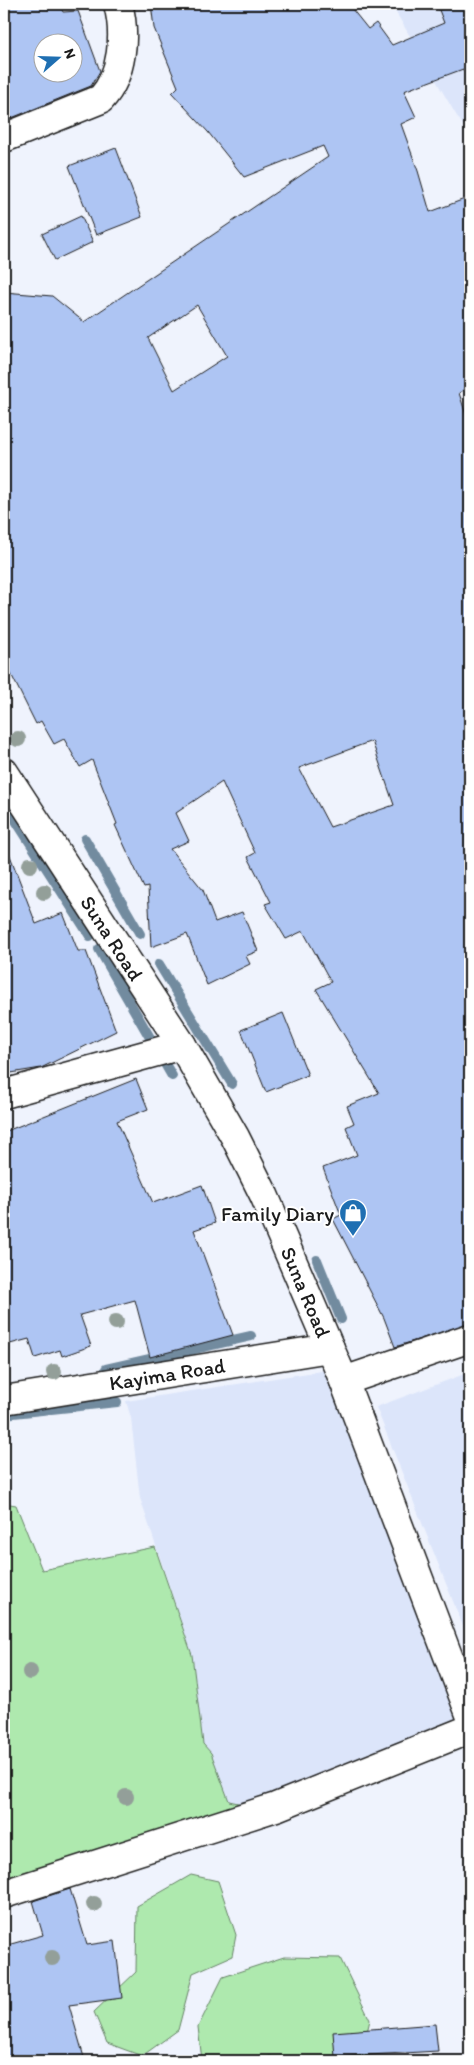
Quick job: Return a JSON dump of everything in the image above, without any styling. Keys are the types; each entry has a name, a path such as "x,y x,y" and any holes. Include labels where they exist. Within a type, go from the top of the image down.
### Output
{"street":[{"path":"4,138 101,99 108,91 123,42 123,22 118,4"},
{"name":"Suna Road","path":"4,772 182,1045 235,1137 256,1179 344,1381 470,1714"},
{"path":"4,1094 182,1045"},
{"path":"344,1381 470,1338"},
{"name":"Kayima Road","path":"4,1400 330,1348"},
{"path":"4,1894 276,1807 470,1728"}],"shaded area":[{"path":"391,4 470,4 470,136 455,113"},
{"path":"328,1370 468,1726 247,1805 229,1801 211,1753 203,1744 192,1655 140,1498 131,1418 126,1401"},
{"path":"470,1372 470,1644 376,1407"}],"green space":[{"path":"4,1503 16,1505 42,1570 155,1547 192,1655 203,1744 211,1753 229,1801 247,1805 4,1884"},
{"path":"191,1875 218,1881 236,1935 232,1956 193,1973 178,2030 142,2056 107,2043 94,2012 136,1972 137,1906"},
{"path":"284,1957 340,1958 370,2020 363,2048 370,2061 278,2061 270,2056 260,2061 202,2060 198,2027 223,1977"}],"building":[{"path":"4,4 59,4 63,12 78,11 100,71 91,86 4,121"},
{"path":"151,4 348,4 368,29 376,23 392,45 444,23 439,10 457,4 470,4 470,84 463,69 404,91 416,117 401,124 430,212 470,197 470,386 459,393 470,427 470,1323 395,1347 384,1318 333,1219 341,1215 323,1168 357,1155 346,1127 354,1123 347,1106 379,1093 316,989 331,982 303,931 286,939 265,904 271,902 248,857 255,853 222,782 176,813 189,841 170,849 203,890 215,922 242,912 258,951 246,956 250,964 207,985 187,934 151,947 148,887 144,888 115,825 117,824 92,760 80,767 64,739 54,744 41,721 36,724 4,660 4,292 52,296 84,322 328,157 323,146 244,177 208,132 172,93 178,87 154,28","holes":["197,305 227,356 174,390 148,338","372,741 394,805 330,827 299,768"]},
{"path":"116,148 142,217 96,235 69,166"},
{"path":"81,216 93,242 55,260 42,234"},
{"path":"4,845 6,845 36,924 63,913 78,951 86,951 116,1031 41,1068 11,1073 10,1070 4,1072"},
{"path":"283,1013 308,1075 266,1092 241,1030"},
{"path":"136,1079 148,1109 117,1121 153,1203 202,1185 215,1223 194,1230 233,1335 150,1357 135,1300 80,1315 91,1346 62,1356 60,1350 35,1358 29,1339 10,1344 4,1325 4,1132"},
{"path":"70,1889 87,1945 115,1941 122,1998 69,2005 85,2061 4,2061 4,1946 43,1935 33,1901"},
{"path":"435,2024 438,2051 335,2057 333,2032"}],"waterway":[{"path":"4,802 90,936"},
{"path":"85,839 140,934"},
{"path":"99,949 172,1076"},
{"path":"159,964 232,1084"},
{"path":"317,1260 341,1319"},
{"path":"106,1369 251,1336"},
{"path":"4,1414 117,1402"}],"place":[{"name":"Family Diary","path":"353,1237"}]}
